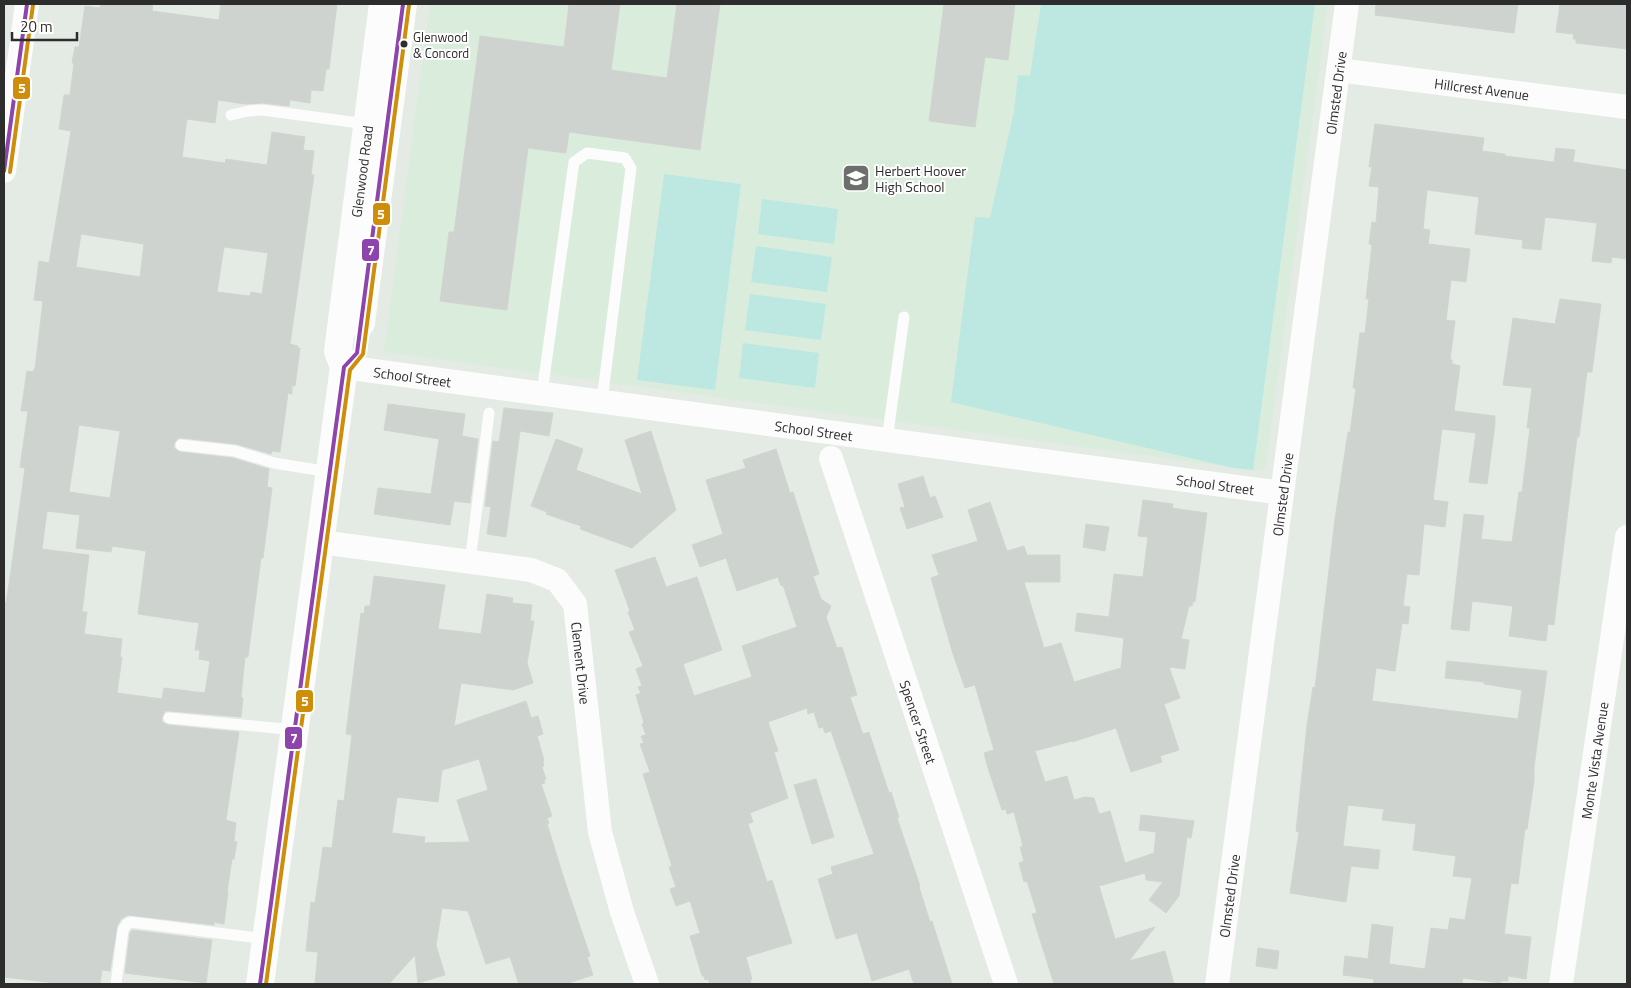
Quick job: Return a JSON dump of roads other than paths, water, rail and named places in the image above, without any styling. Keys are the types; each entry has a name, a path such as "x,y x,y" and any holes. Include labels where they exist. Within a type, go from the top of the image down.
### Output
{"street":[{"path":"4,171 27,4"},
{"name":"Glenwood Road","path":"260,984 344,367 338,351 383,4"},
{"name":"Glenwood Road","path":"344,367 357,353 403,4"},
{"name":"Olmsted Drive","path":"1217,984 1347,4"},
{"name":"Hillcrest Avenue","path":"1338,70 1627,107"},
{"name":"School Street","path":"344,367 1282,492"},
{"name":"Spencer Street","path":"831,458 1006,984"},
{"name":"Monte Vista Avenue","path":"1560,984 1627,537"},
{"name":"Clement Drive","path":"320,542 531,570 557,580 575,604 600,832 622,912 647,984"}],"lane":[{"path":"231,115 262,110 367,124"},
{"path":"542,393 574,162 587,153 625,158 631,168 602,401"},
{"path":"887,440 904,317"},
{"path":"470,562 489,413"},
{"path":"181,445 235,451 274,464 330,472"},
{"path":"168,718 295,730"},
{"path":"116,984 123,930 126,924 131,922 266,939"}],"place":[{"name":"Glenwood & Concord","path":"404,44"},
{"name":"Herbert Hoover High School","path":"856,178"}]}
